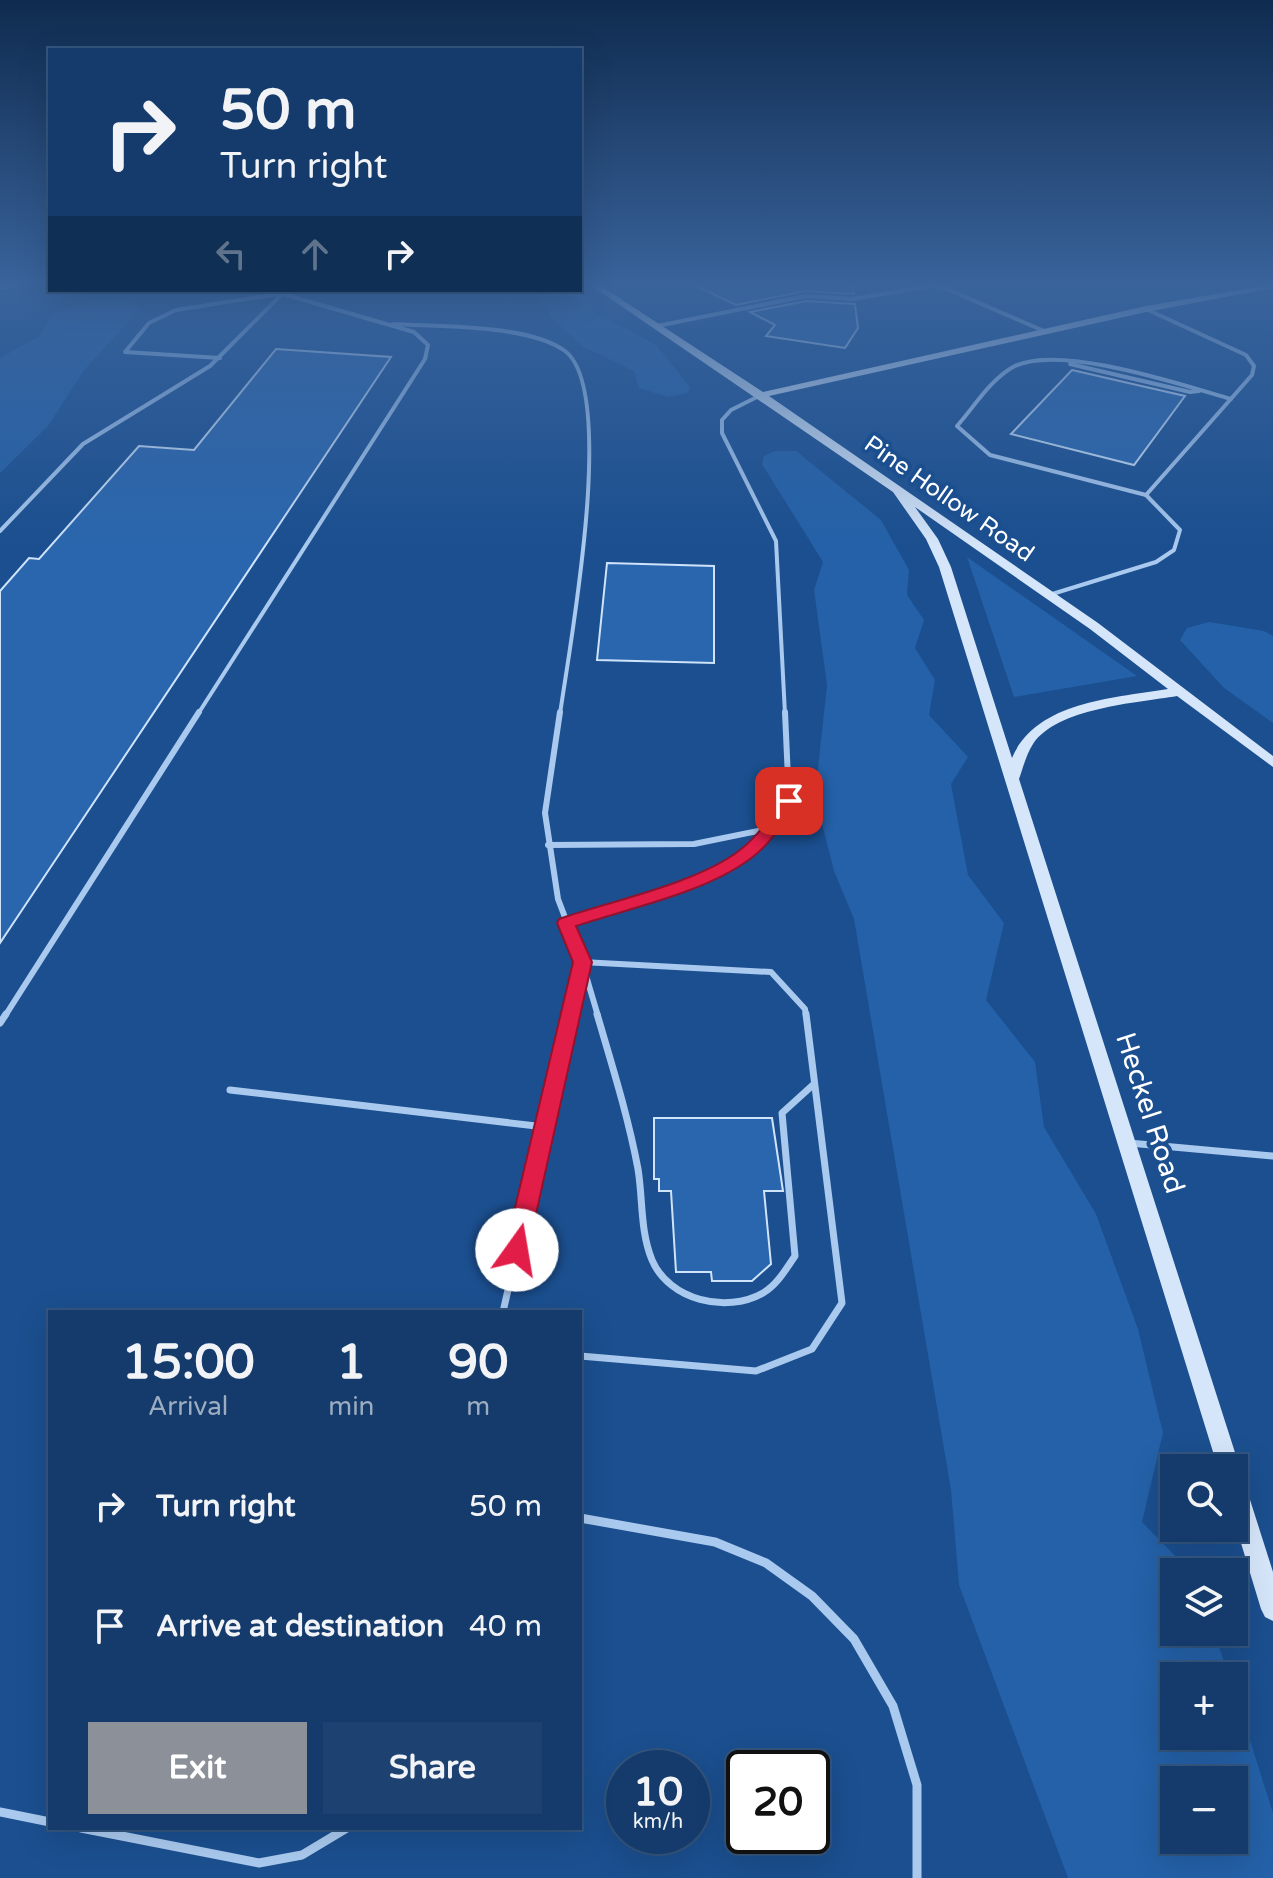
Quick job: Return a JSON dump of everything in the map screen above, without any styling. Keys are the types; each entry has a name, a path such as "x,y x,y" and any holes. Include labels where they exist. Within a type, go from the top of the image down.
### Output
{"street":[{"name":"Pine Hollow Road","path":"726,372 1049,595 1273,763"},
{"path":"761,395 864,372"},
{"name":"Heckel Road","path":"896,488 932,539 945,567 1225,1454"},
{"path":"1013,777 1021,750 1037,731 1056,720 1180,691"},
{"path":"1248,1529 1273,1609"}],"lane":[{"path":"0,531 100,430 197,372"},
{"path":"0,1023 417,372"},
{"path":"580,372 591,433 586,511 582,564 545,813 548,845 566,923 582,962 638,1168 649,1252 658,1271 678,1291 727,1302 752,1298 763,1293 785,1272 795,1256 782,1113 814,1084"},
{"path":"1009,372 957,426 990,455 1146,495 1180,530 1180,542 1172,553 1156,562 1049,595"},
{"path":"1105,372 1231,399"},
{"path":"1146,495 1253,372"},
{"path":"566,923 706,877 745,855 772,828 789,801 776,541 722,433 722,420 731,410 761,395"},
{"path":"548,845 694,844 733,839 772,828"},
{"path":"582,962 771,972 805,1009 842,1303 812,1349 756,1371 582,1356"},
{"path":"503,1310 582,962"},
{"path":"230,1090 545,1127"},
{"path":"1128,1143 1273,1156"},
{"path":"582,1518 715,1542 766,1563 812,1596 854,1639 893,1706 917,1785 917,1878"},
{"path":"0,1812 48,1822"},
{"path":"91,1830 259,1863 302,1855 344,1830"}],"shaded area":[{"path":"0,372 83,372 48,426 0,473"},
{"path":"634,372 678,372 690,387 688,393 668,397 639,388"},
{"path":"775,451 796,451 881,520 909,570 907,595 924,620 915,648 935,680 929,715 968,757 951,784 968,875 1004,923 986,1000 1035,1062 1044,1127 1096,1214 1138,1329 1163,1433 1142,1522 1177,1558 1160,1558 1160,1646 1219,1646 1224,1662 1160,1662 1160,1750 1248,1750 1248,1734 1273,1813 1273,1878 1068,1878 959,1585 951,1490 854,919 834,871 815,796 827,685 814,590 823,562 762,464 764,456"},
{"path":"967,557 1137,676 1014,697"},
{"path":"1209,622 1264,631 1273,636 1273,723 1224,688 1180,640 1187,628"}],"building":[{"path":"258,372 381,372 0,943 0,591 29,558 39,559 139,446 194,450"},
{"path":"1070,372 1185,396 1134,465 1011,434"},
{"path":"607,563 714,566 714,663 597,660"},
{"path":"654,1118 772,1118 783,1191 764,1191 771,1264 752,1281 712,1281 711,1272 676,1272 671,1191 659,1191 659,1179 654,1179"}],"route":[{"path":"517,1250 582,962 566,923 706,877 745,855 772,828 789,801"}]}
